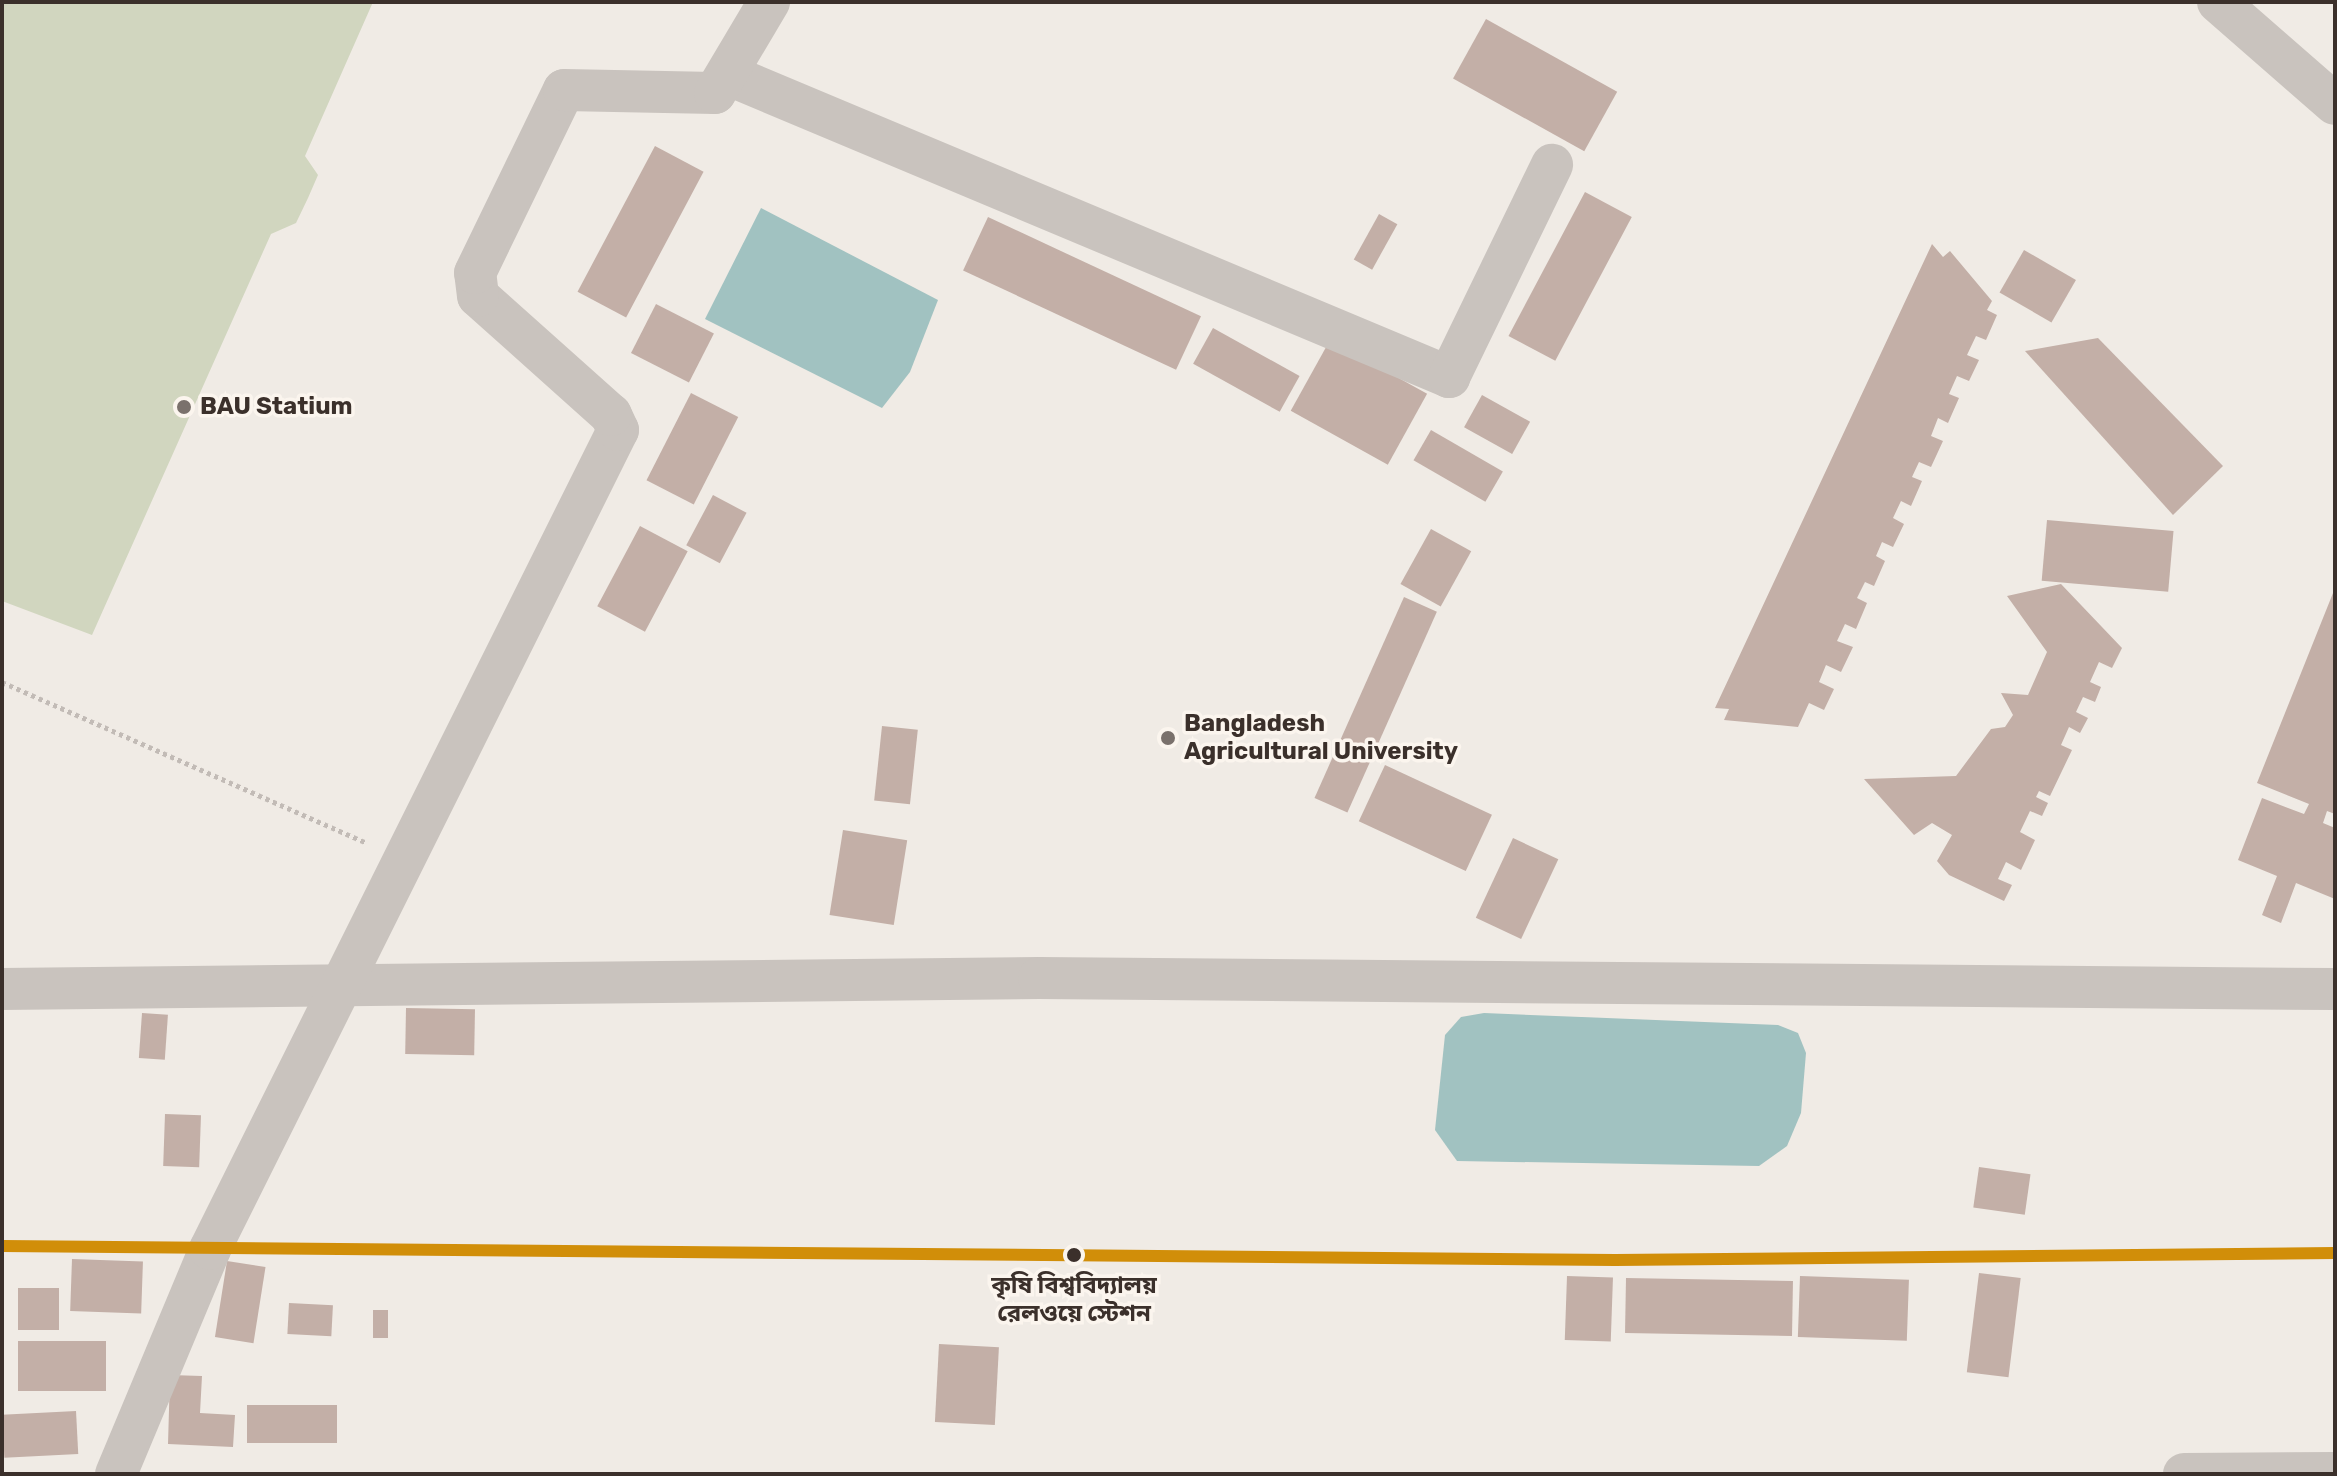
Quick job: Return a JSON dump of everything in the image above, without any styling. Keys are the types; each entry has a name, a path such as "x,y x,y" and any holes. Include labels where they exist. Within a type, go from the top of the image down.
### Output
{"street":[{"path":"116,1474 210,1249 400,858 618,430 478,296 475,273 564,90 586,85 700,96 715,93 731,76 769,2"},
{"path":"2218,2 2335,104"},
{"path":"731,76 1449,377 1552,165"},
{"path":"2,989 1039,978 2335,989"},
{"path":"2184,1474 2335,1473"}],"path":[{"path":"2,682 400,858"}],"green space":[{"path":"2,2 373,2 305,156 318,175 308,198 296,223 271,234 92,635 2,601"}],"water":[{"path":"761,208 938,300 910,372 882,408 705,319"},
{"path":"1484,1013 1778,1025 1798,1033 1806,1053 1801,1113 1787,1146 1759,1166 1457,1161 1435,1130 1445,1035 1461,1017"}],"building":[{"path":"1486,19 1617,92 1584,151 1453,78"},
{"path":"655,146 704,172 626,318 578,292"},
{"path":"1585,192 1632,217 1555,361 1508,336"},
{"path":"1379,214 1397,224 1372,270 1354,259"},
{"path":"988,217 1201,316 1176,370 963,270"},
{"path":"1932,244 1943,257 1950,251 1992,301 1987,310 1997,315 1986,340 1976,336 1967,355 1979,360 1969,381 1957,376 1949,394 1959,398 1948,423 1938,418 1931,436 1943,441 1931,467 1919,462 1912,477 1922,481 1911,506 1901,501 1893,518 1904,524 1893,547 1882,542 1876,556 1885,561 1874,586 1865,582 1857,598 1867,603 1856,629 1845,624 1837,641 1853,647 1841,672 1826,665 1819,682 1834,689 1824,710 1809,703 1798,727 1724,720 1729,709 1715,708"},
{"path":"2024,250 2076,280 2051,322 2000,292"},
{"path":"656,304 714,334 689,383 631,353"},
{"path":"1213,328 1300,376 1280,412 1193,364"},
{"path":"2098,338 2223,466 2173,515 2025,351"},
{"path":"1330,340 1427,394 1388,465 1291,411"},
{"path":"691,393 738,417 694,504 647,480"},
{"path":"1482,395 1530,422 1512,454 1464,427"},
{"path":"1431,430 1503,471 1485,502 1414,460"},
{"path":"713,495 747,513 720,563 686,545"},
{"path":"2047,520 2174,531 2168,592 2042,581"},
{"path":"640,526 688,551 645,632 597,606"},
{"path":"1431,529 1471,551 1441,606 1400,584"},
{"path":"2061,584 2122,648 2112,668 2099,662 2090,682 2101,687 2095,702 2083,697 2076,712 2088,718 2080,733 2069,727 2061,745 2072,750 2050,796 2039,791 2036,797 2048,803 2042,816 2030,811 2020,832 2035,840 2021,870 2006,862 1998,879 2012,885 2004,901 1949,875 1937,861 1952,835 1932,823 1914,835 1864,779 1956,776 1991,729 2005,727 2013,715 2001,693 2028,695 2047,652 2007,596"},
{"path":"2335,588 2335,814 2327,811 2323,823 2335,828 2335,899 2296,883 2281,923 2262,915 2277,876 2238,860 2262,798 2304,814 2309,804 2257,783"},
{"path":"1404,597 1437,612 1347,813 1315,798"},
{"path":"882,726 918,730 910,804 874,801"},
{"path":"1385,765 1492,815 1466,871 1359,821"},
{"path":"843,830 907,840 894,925 830,915"},
{"path":"1513,838 1558,859 1521,939 1476,918"},
{"path":"406,1008 475,1009 474,1055 405,1054"},
{"path":"142,1013 168,1015 165,1060 139,1058"},
{"path":"165,1114 201,1115 199,1167 163,1166"},
{"path":"1979,1167 2030,1174 2025,1215 1973,1208"},
{"path":"72,1259 143,1261 141,1313 70,1311"},
{"path":"227,1261 266,1267 253,1343 215,1337"},
{"path":"1979,1273 2021,1278 2009,1377 1967,1372"},
{"path":"1567,1276 1613,1278 1611,1342 1565,1340"},
{"path":"1800,1276 1909,1280 1907,1341 1798,1337"},
{"path":"1626,1278 1793,1281 1792,1336 1625,1333"},
{"path":"18,1288 59,1288 59,1330 18,1330"},
{"path":"289,1303 333,1305 331,1336 287,1334"},
{"path":"373,1310 388,1310 388,1338 373,1338"},
{"path":"18,1341 106,1341 106,1391 18,1391"},
{"path":"939,1344 999,1347 995,1425 935,1422"},
{"path":"170,1375 202,1376 200,1413 235,1415 233,1447 168,1444"},
{"path":"247,1405 337,1405 337,1443 247,1443"},
{"path":"76,1411 78,1454 4,1458 2,1415"}],"transit line":[{"path":"2,1246 1615,1260 2335,1253"}],"place":[{"name":"BAU Statium","path":"184,407"},
{"name":"Bangladesh Agricultural University","path":"1168,738"},
{"name":"কৃষি বিশ্ববিদ্যালয় রেলওয়ে স্টেশন","path":"1074,1255"}]}
